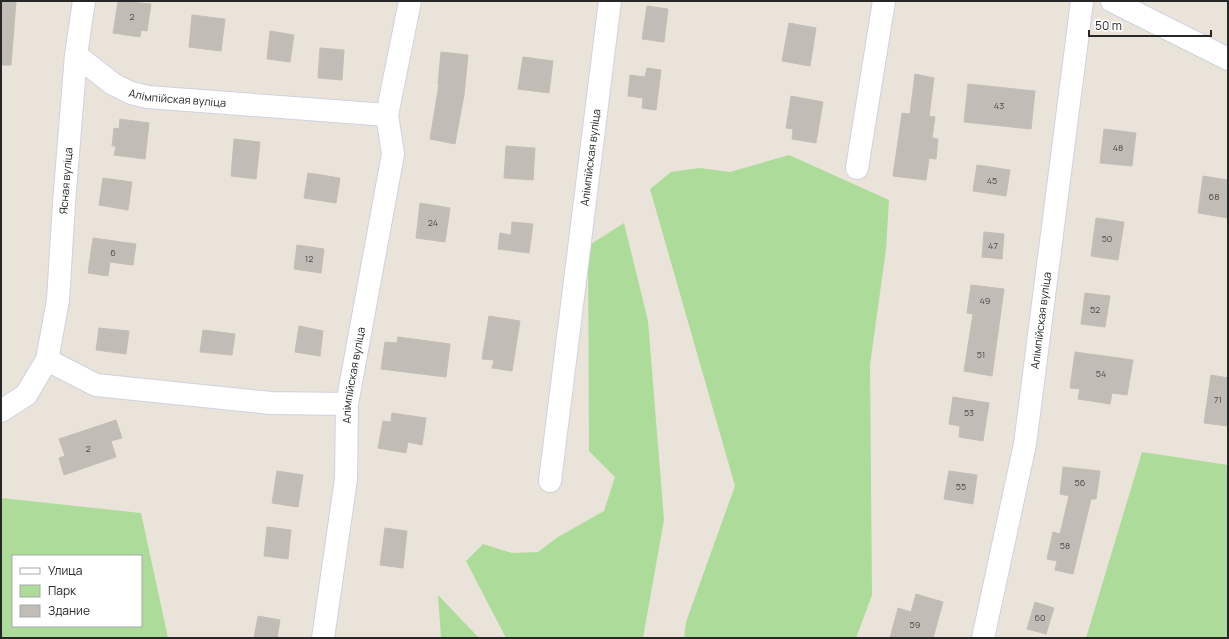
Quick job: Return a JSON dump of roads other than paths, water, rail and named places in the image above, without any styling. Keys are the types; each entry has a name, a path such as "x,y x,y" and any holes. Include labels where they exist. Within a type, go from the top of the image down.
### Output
{"street":[{"name":"Ясная вуліца","path":"47,360 58,300 76,55 84,1"},
{"name":"Алімпійская вуліца","path":"323,638 346,479 347,404 393,154 387,115 410,1"},
{"name":"Алімпійская вуліца","path":"550,481 610,1"},
{"path":"857,168 884,1"},
{"name":"Алімпійская вуліца","path":"983,638 1025,444 1082,1"},
{"path":"1112,1 1228,59"},
{"name":"Алімпійская вуліца","path":"76,55 113,84 131,94 387,115"},
{"path":"1,411 26,395 47,360 96,385 271,403 347,404"}]}
